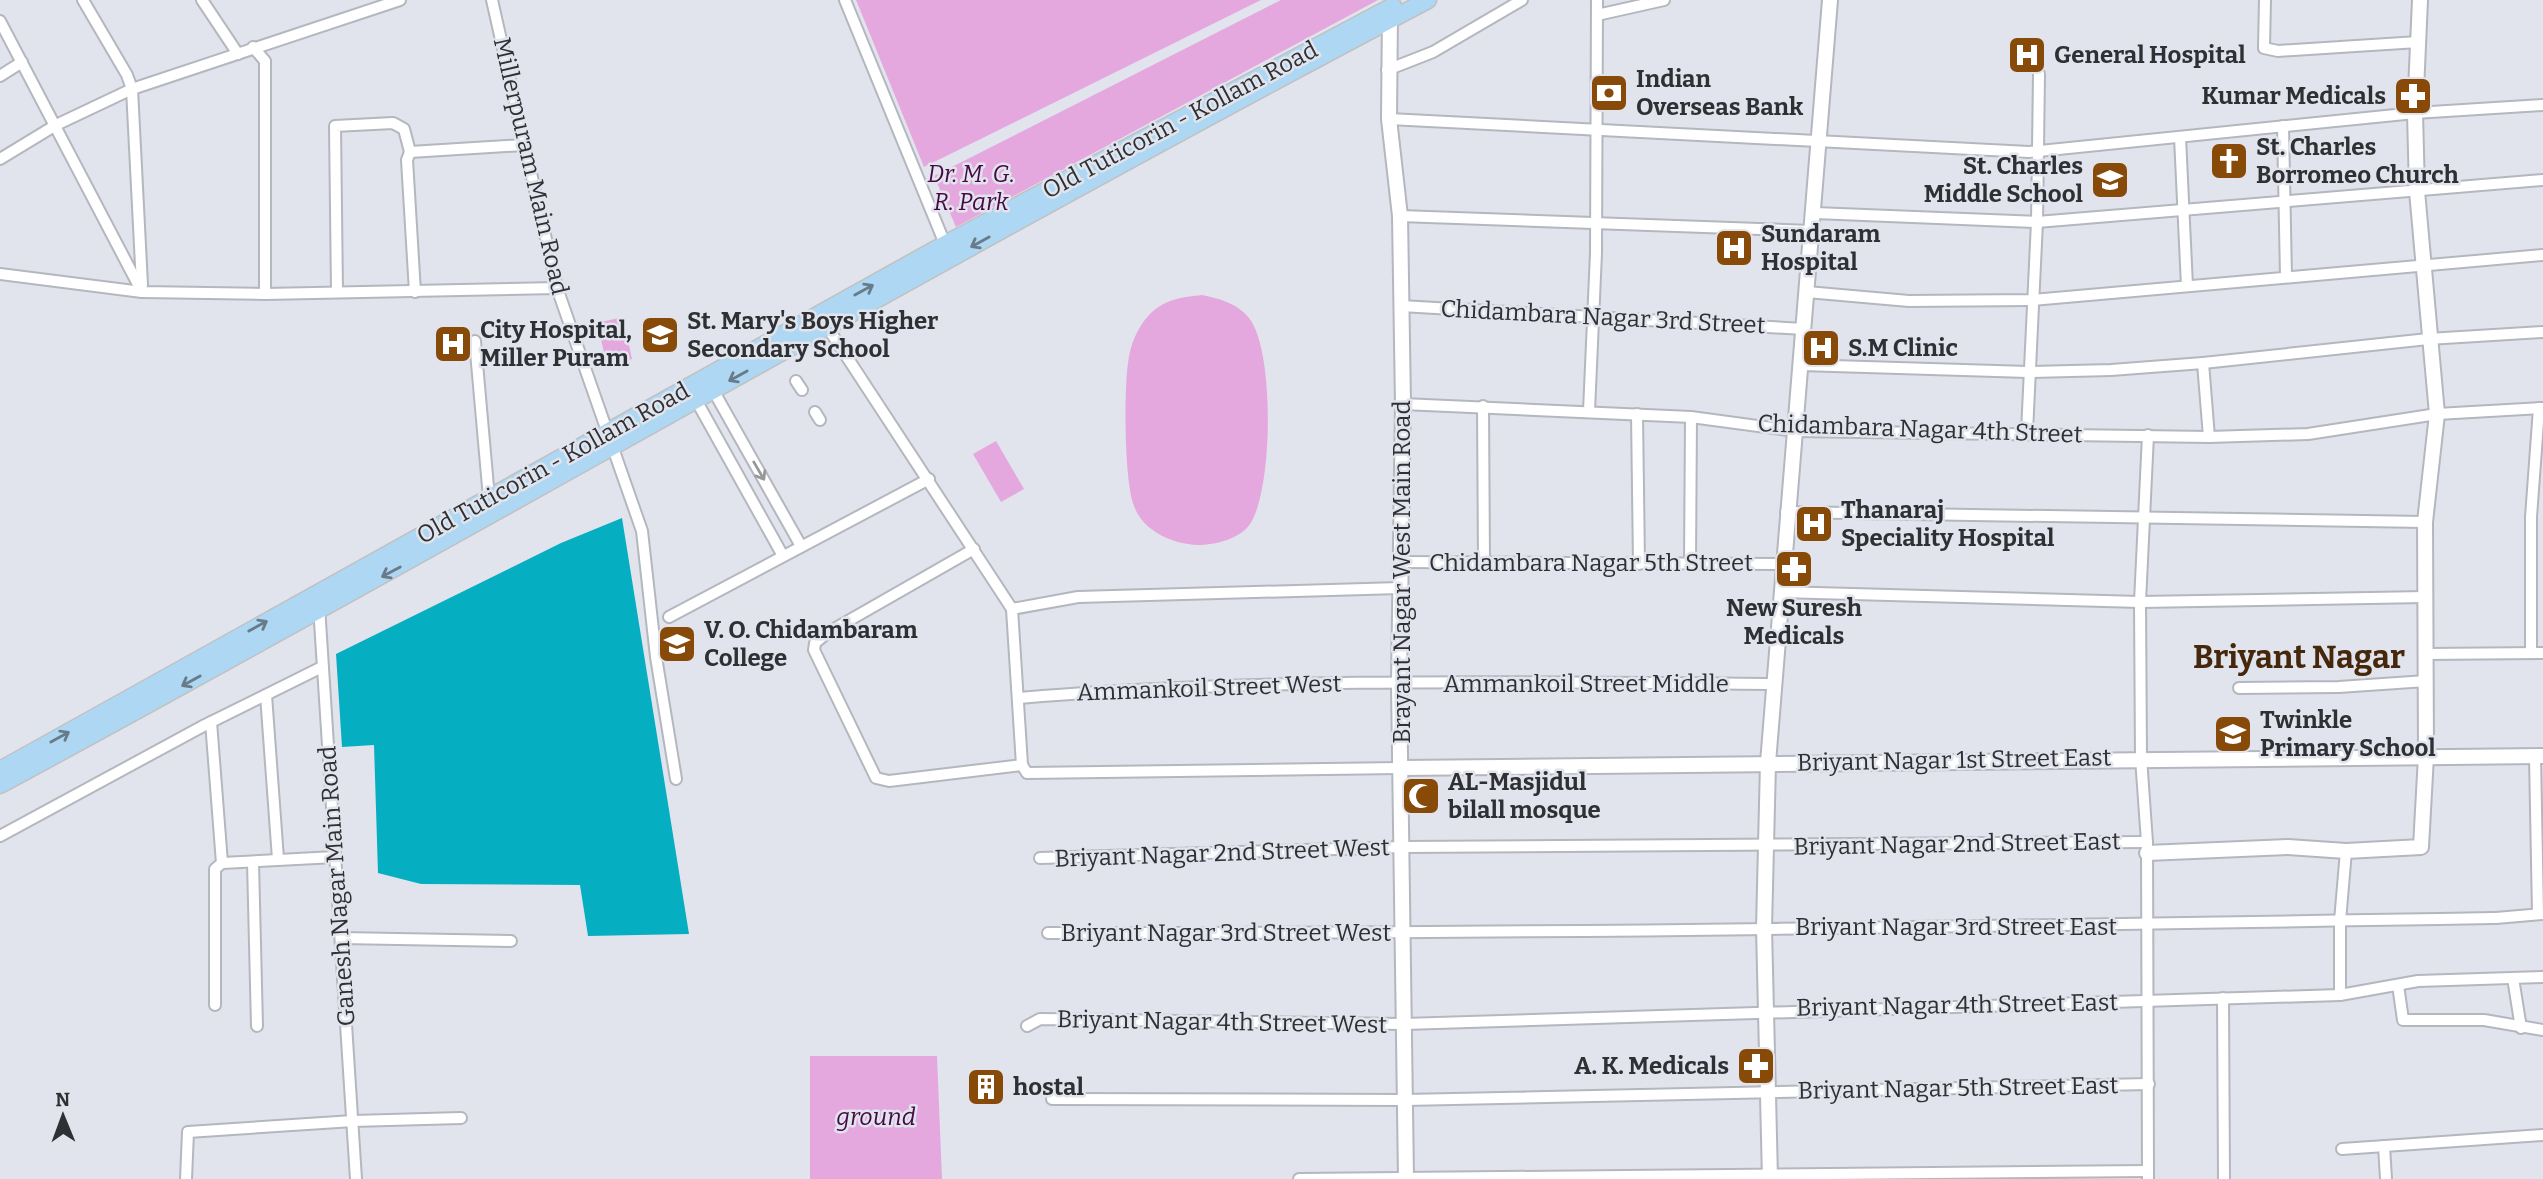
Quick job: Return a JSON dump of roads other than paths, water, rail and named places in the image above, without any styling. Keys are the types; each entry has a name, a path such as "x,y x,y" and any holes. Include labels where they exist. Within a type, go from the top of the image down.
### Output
{"main road":[{"name":"Old Tuticorin - Kollam Road","path":"0,770 318,602 489,498 610,440 823,321 945,244 1390,14 1405,0"},
{"path":"0,785 318,602 610,440 696,400 823,321 1390,14 1428,0"}],"street":[{"path":"83,0 127,75 132,89 142,292"},
{"path":"202,0 238,54"},
{"path":"0,159 56,125 132,89 400,0"},
{"name":"Millerpuram Main Road","path":"492,0 557,288 642,530 656,657 676,779"},
{"path":"845,0 945,244"},
{"path":"1387,70 1433,51 1522,0"},
{"path":"1589,411 1598,127 1597,0"},
{"path":"1597,15 1664,0"},
{"path":"1770,1177 1764,928 1768,762 1786,512 1811,231 1815,213 1830,0"},
{"path":"2265,0 2264,48 2278,51 2418,42"},
{"path":"2147,848 2288,847 2346,851 2421,847 2426,756 2424,522 2437,414 2428,339 2417,191 2414,113 2420,0"},
{"name":"Brayant Nagar West Main Road","path":"1390,14 1387,70 1389,119 1400,216 1403,404 1399,684 1406,1178"},
{"path":"0,21 142,292"},
{"path":"253,47 265,61 265,294"},
{"path":"0,76 22,62"},
{"path":"2027,432 2037,222 2039,74"},
{"path":"1389,119 1598,127 1818,142 2038,151 2414,113 2543,105"},
{"path":"337,292 335,126 393,123 404,129 410,152 407,160 415,292"},
{"path":"2283,126 2286,277"},
{"path":"2180,137 2187,286"},
{"path":"410,152 524,145"},
{"path":"1815,213 2037,222 2543,180"},
{"path":"1400,216 1811,231"},
{"path":"1807,292 1909,300 2032,300 2543,254"},
{"path":"0,274 142,292 265,294 557,288"},
{"name":"Chidambara Nagar 3rd Street","path":"1401,306 1804,329"},
{"path":"823,321 1012,608 1022,765 1027,773 1401,768"},
{"path":"1801,365 2028,372 2203,363 2428,339 2543,332"},
{"path":"475,341 489,498"},
{"path":"2203,363 2209,437"},
{"path":"713,390 802,546"},
{"path":"696,400 783,556"},
{"name":"Chidambara Nagar 4th Street","path":"1403,404 1691,417 1795,431 2027,432 2209,437 2308,434 2437,414 2541,408"},
{"path":"1483,406 1484,563"},
{"path":"2425,654 2537,653 2531,517 2541,408"},
{"path":"1637,414 1639,564"},
{"path":"1690,563 1691,417"},
{"path":"1299,1179 2148,1175 2147,848 2141,758 2140,601 2148,435"},
{"path":"669,617 929,479"},
{"path":"1786,512 2424,522"},
{"path":"2531,517 2543,517"},
{"path":"974,549 827,632 815,643 814,650 876,778 889,781 1022,765"},
{"name":"Chidambara Nagar 5th Street","path":"1400,562 1782,564"},
{"path":"1012,608 1079,597 1400,588"},
{"path":"1780,592 2140,601 2425,597"},
{"name":"Ganesh Nagar Main Road","path":"318,602 356,1179"},
{"path":"0,836 211,722 322,667"},
{"path":"2239,688 2339,687 2426,681"},
{"name":"Ammankoil Street West","path":"1019,698 1231,684 1399,684"},
{"name":"Ammankoil Street Middle","path":"1399,684 1773,684"},
{"path":"266,695 278,859"},
{"path":"211,722 222,863"},
{"path":"2539,756 2540,914"},
{"name":"Briyant Nagar 1st Street East","path":"1401,768 2141,758 2539,756"},
{"name":"Briyant Nagar 2nd Street East","path":"1403,847 2147,848"},
{"name":"Briyant Nagar 2nd Street West","path":"1040,858 1403,847"},
{"path":"2340,995 2340,920 2346,851"},
{"path":"215,1005 215,869 222,863 335,857"},
{"path":"253,862 257,1026"},
{"name":"Briyant Nagar 3rd Street East","path":"1404,934 1764,928 2147,926 2496,918 2540,914"},
{"name":"Briyant Nagar 3rd Street West","path":"1048,933 1404,934"},
{"path":"341,938 511,941"},
{"name":"Briyant Nagar 4th Street East","path":"1404,1024 1766,1010 2340,995 2418,981 2543,976"},
{"path":"2512,978 2521,1028"},
{"path":"2398,985 2403,1020 2484,1020 2543,1030"},
{"path":"2223,998 2224,1179"},
{"name":"Briyant Nagar 4th Street West","path":"1027,1026 1040,1020 1404,1024"},
{"name":"Briyant Nagar 5th Street East","path":"1052,1099 1405,1100 2149,1084"},
{"path":"186,1179 188,1132 353,1121 461,1118"},
{"path":"2342,1149 2543,1135"},
{"path":"2384,1146 2386,1179"}],"water":[{"path":"622,518 689,934 588,936 580,885 421,884 378,873 374,745 342,747 336,654 561,543"}],"place":[{"name":"General Hospital","path":"2027,55"},
{"name":"Indian Overseas Bank","path":"1609,93"},
{"name":"Kumar Medicals","path":"2413,96"},
{"name":"St. Charles Borromeo Church","path":"2229,161"},
{"name":"St. Charles Middle School","path":"2110,180"},
{"name":"Sundaram Hospital","path":"1734,248"},
{"name":"St. Mary's Boys Higher Secondary School","path":"660,335"},
{"name":"City Hospital, Miller Puram","path":"453,344"},
{"name":"S.M Clinic","path":"1821,348"},
{"name":"Thanaraj Speciality Hospital","path":"1814,524"},
{"name":"New Suresh Medicals","path":"1794,569"},
{"name":"V. O. Chidambaram College","path":"677,644"},
{"name":"Twinkle Primary School","path":"2233,734"},
{"name":"AL-Masjidul bilall mosque","path":"1421,796"},
{"name":"A. K. Medicals","path":"1756,1066"},
{"name":"hostal","path":"986,1087"}],"district":[{"name":"Briyant Nagar","path":"2299,657"}],"park label":[{"name":"Dr. M. G. R. Park","path":"971,188"},
{"name":"ground","path":"876,1117"}]}
